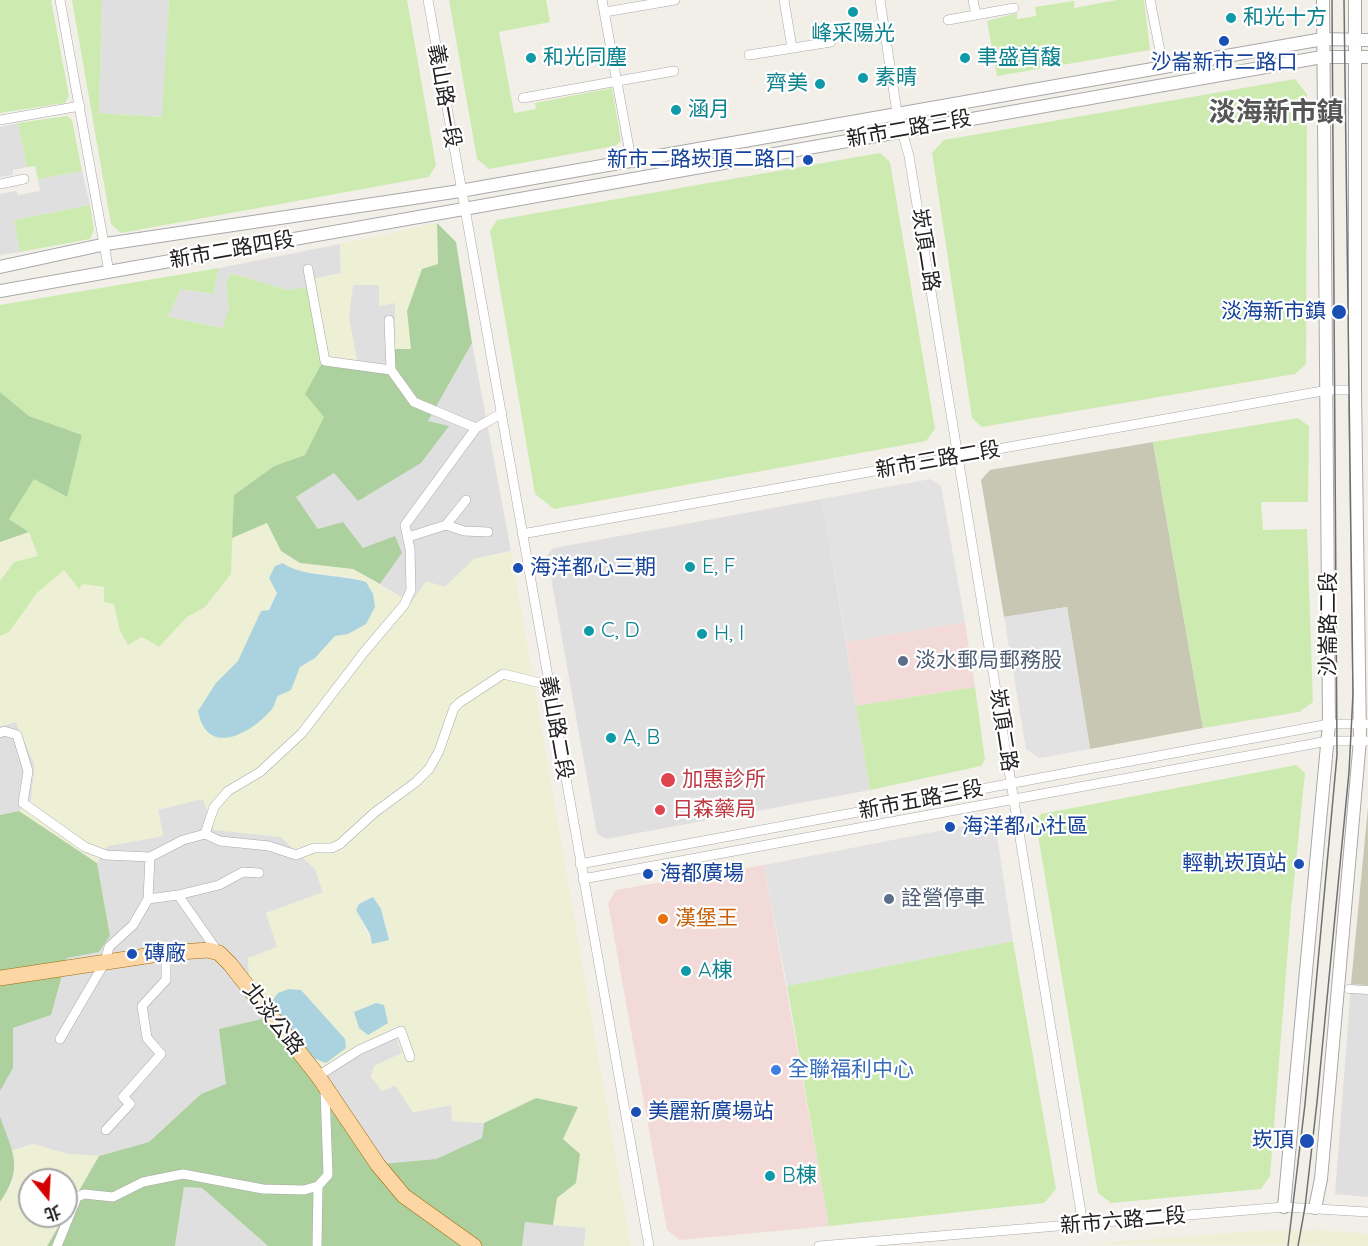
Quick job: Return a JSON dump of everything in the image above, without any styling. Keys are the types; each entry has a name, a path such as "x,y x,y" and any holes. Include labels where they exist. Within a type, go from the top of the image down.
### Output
{"main road":[{"path":"0,978 166,952 208,950 219,953"},
{"name":"北淡公路","path":"219,953 230,964 321,1082 378,1165 404,1196 474,1246"}],"street":[{"path":"60,0 106,244 109,272"},
{"name":"義山路一段","path":"428,0 464,209"},
{"path":"602,0 631,159"},
{"path":"605,12 675,0"},
{"path":"784,0 792,48"},
{"name":"崁頂二路","path":"880,0 897,113 909,156 1083,1225"},
{"path":"973,0 976,15"},
{"path":"1150,0 1163,66"},
{"name":"沙崙路二段","path":"1284,1207 1329,724 1323,0"},
{"name":"沙崙路二段","path":"1355,0 1362,39 1355,390 1364,741"},
{"path":"948,20 1014,8"},
{"name":"新市二路三段","path":"460,191 631,159 1323,39 1362,39"},
{"path":"749,56 831,42"},
{"name":"新市二路三段","path":"464,209 903,129 1322,57 1362,56"},
{"path":"523,99 674,71"},
{"path":"0,120 80,106"},
{"path":"0,184 24,180"},
{"name":"新市二路四段","path":"0,267 106,244 460,191"},
{"name":"新市二路四段","path":"0,291 464,209"},
{"name":"義山路二段","path":"464,209 649,1246"},
{"path":"308,269 326,361 391,370"},
{"path":"389,320 391,370 414,402 476,428"},
{"name":"新市三路二段","path":"522,534 1328,390 1355,390"},
{"path":"205,834 214,807 228,791 260,772 302,733 404,605 411,590 408,537 405,525 476,428 502,413"},
{"path":"408,537 446,525 466,500"},
{"path":"446,525 464,531 488,532"},
{"path":"0,733 4,731 17,735 28,771 23,803 85,848 106,855 150,857 183,840 205,834 220,841 269,846 296,855 314,848 332,848 416,782 429,769 439,751 454,708 459,703 503,674 549,685"},
{"name":"新市五路三段","path":"580,864 1329,724 1364,723"},
{"name":"新市五路三段","path":"583,879 1014,801 1328,741 1364,741"},
{"path":"1315,1209 1321,1179 1364,741"},
{"path":"60,1039 105,962 109,947 133,925 148,899 150,857"},
{"path":"148,899 178,895 219,885 243,872 259,873"},
{"path":"178,895 219,953"},
{"path":"106,1130 130,1104 123,1097 161,1054 147,1038 142,1006 166,980 166,952"},
{"path":"1349,988 1368,990"},
{"path":"57,1246 77,1197 84,1194 113,1197 143,1182 183,1174 262,1189 304,1190 318,1186 328,1175 321,1082 359,1050 401,1030 410,1057"},
{"path":"317,1246 318,1186"},
{"name":"新市六路二段","path":"819,1246 1284,1207 1368,1212"}],"shaded area":[{"path":"102,0 169,0 163,117 99,113"},
{"path":"18,123 27,167 13,170 13,175 0,177 0,127"},
{"path":"82,171 90,205 14,220 20,252 0,255 0,194 16,191 18,195 40,191 38,179"},
{"path":"437,223 438,264 407,311 411,350 395,349 395,303 379,306 379,285 353,285 349,319 358,366 322,363 313,279 341,273 340,244"},
{"path":"340,244 341,273 313,279 314,286 287,290 231,273 226,283 229,307 224,328 168,317 181,289 213,294 219,268"},
{"path":"352,284 380,285 395,303 395,366 358,366 349,319"},
{"path":"472,343 511,551 474,559 445,587 411,603 380,584 402,553 363,548 318,529 296,497 334,473 358,500 387,481 448,426 428,421"},
{"path":"1153,442 1203,728 1090,749 1067,607 1004,617 981,480 990,470"},
{"path":"930,479 941,486 965,622 846,642 822,499"},
{"path":"822,499 870,790 606,839 597,834 547,555 554,548"},
{"path":"267,523 281,551 300,563 353,569 411,603 426,581 445,587 474,559 511,551 631,1246 584,1246 586,1228 553,1225 563,1139 577,1107 536,1098 484,1123 452,1121 451,1105 413,1112 395,1085 383,1091 371,1077 374,1066 402,1053 396,1036 361,1051 323,1079 249,983 248,958 277,947 266,913 323,892 315,869 281,837 214,830 203,799 158,810 163,836 107,846 97,863 19,811 31,800 35,765 16,722 0,726 0,636 9,632 37,593 64,570 79,588 81,583 104,587 114,604 120,631 142,637 159,647 187,617 205,607 231,575 232,538","holes":["293,571 346,576 366,582 348,634 335,636 315,658 300,667 291,690 278,696 272,709 216,683 238,661 277,593 269,578","373,897 381,909 387,926 372,944 356,909 359,904"]},
{"path":"29,532 38,556 14,562 0,581 0,542"},
{"path":"1067,607 1090,749 1039,758 1026,749 1004,617"},
{"path":"965,622 975,687 856,706 846,642"},
{"path":"16,722 35,765 31,800 19,811 0,815 0,726"},
{"path":"203,798 214,829 281,837 315,869 323,892 277,947 275,1016 227,1084 201,1094 149,1142 99,1156 67,1154 33,1144 11,1151 0,1116 0,1091 13,1068 13,1028 51,1015 67,958 99,952 110,936 97,863 107,846 163,836 158,810"},
{"path":"1368,807 1368,985 1351,984"},
{"name":"詮營停車","path":"985,822 996,829 1013,941 787,986 764,865"},
{"path":"764,865 829,1226 680,1240 667,1230 608,903 616,890"},
{"path":"1351,984 1368,985 1368,1197 1335,1194"},
{"path":"396,1036 402,1053 375,1066 371,1076 382,1091 395,1085 413,1112 452,1105 452,1121 484,1123 482,1138 436,1159 381,1164 323,1079 361,1051"},
{"path":"33,1144 67,1154 99,1156 78,1192 78,1168 18,1168 18,1228 57,1228 46,1246 0,1246 0,1202 13,1183 16,1166 11,1151"},
{"path":"184,1187 202,1188 268,1246 175,1246"},
{"path":"525,1222 587,1228 584,1246 522,1246"},
{"path":"1319,1230 1368,1234 1368,1246 1087,1244 1256,1231"}],"green space":[{"path":"0,0 51,0 69,96 65,103 0,113"},
{"path":"72,0 102,0 99,113 162,117 169,0 407,0 436,165 429,177 121,233 111,224"},
{"path":"449,0 546,0 550,22 499,32 514,113 536,109 535,103 612,88 621,141 615,146 489,169 477,159"},
{"path":"1117,0 1144,0 1150,50 997,76 987,21 1017,13 1017,19 1036,16 1035,7 1074,1 1074,8"},
{"path":"1295,79 1307,94 1306,364 1295,374 982,427 972,418 932,153 944,140"},
{"path":"67,116 72,120 82,171 38,179 35,166 27,167 18,123"},
{"path":"880,153 890,162 935,429 926,441 554,509 535,494 490,231 497,220"},
{"path":"90,205 94,230 90,239 20,252 14,220"},
{"path":"437,223 456,242 472,343 428,421 449,426 421,463 358,501 334,473 296,497 318,529 343,522 363,548 395,536 402,553 380,584 353,569 300,563 281,551 267,523 232,538 234,495 274,466 305,455 324,417 305,394 322,363 395,366 395,349 411,349 407,311 422,269 438,264"},
{"path":"219,268 213,294 181,289 168,317 223,328 229,307 226,283 231,273 287,290 314,286 325,417 305,455 274,466 234,495 231,574 205,607 187,617 159,647 142,637 128,645 120,631 114,604 104,602 104,587 82,584 79,589 64,570 37,593 9,632 0,636 0,581 14,562 38,556 29,532 9,519 34,478 66,497 82,435 29,416 0,392 0,305"},
{"path":"0,392 29,416 82,435 67,497 34,479 9,519 29,532 0,542"},
{"path":"1298,418 1309,426 1308,502 1261,502 1263,530 1307,529 1313,702 1299,712 1203,728 1153,442"},
{"path":"975,687 985,760 981,766 870,790 856,706"},
{"path":"1296,765 1305,773 1291,910 1270,1176 1261,1189 1111,1203 1098,1193 1036,823 1041,814"},
{"path":"19,811 97,863 110,936 99,952 67,958 51,1015 13,1028 13,1068 0,1091 0,815"},
{"path":"1013,941 1056,1189 1044,1203 829,1226 787,986"},
{"path":"275,1016 381,1164 436,1159 482,1138 484,1123 536,1098 578,1107 563,1139 580,1154 576,1183 557,1198 553,1225 525,1222 522,1246 268,1246 202,1188 184,1187 175,1246 47,1246 57,1228 78,1228 78,1192 99,1156 149,1142 201,1094 226,1084 219,1029"},
{"path":"0,1116 12,1150 14,1169 8,1189 0,1202"}],"water":[{"path":"283,563 300,571 366,582 373,594 375,607 366,624 348,634 335,636 315,658 300,667 291,690 278,696 272,709 263,718 242,733 220,738 210,734 203,725 198,711 216,683 238,661 261,611 269,610 277,593 269,578 275,566"},
{"path":"373,897 381,909 389,940 372,944 370,934 356,910 359,904"},
{"path":"289,989 301,990 345,1039 346,1048 326,1063 313,1058 271,1003 278,993"},
{"path":"376,1003 384,1005 388,1023 368,1035 359,1028 354,1012"}],"tram line":[{"path":"1288,1246 1305,1104 1337,755 1332,0"},
{"path":"1298,1246 1305,1207 1317,1102 1349,772 1353,694 1344,0"}],"place":[{"name":"峰采陽光","path":"853,12"},
{"name":"和光十方","path":"1231,18"},
{"name":"沙崙新市二路口","path":"1224,41"},
{"name":"和光同塵","path":"531,58"},
{"name":"聿盛首馥","path":"965,58"},
{"name":"素晴","path":"863,78"},
{"name":"齊美","path":"820,84"},
{"name":"涵月","path":"676,110"},
{"name":"新市二路崁頂二路口","path":"808,160"},
{"name":"淡海新市鎮","path":"1339,312"},
{"name":"E, F","path":"690,567"},
{"name":"海洋都心三期","path":"518,568"},
{"name":"C, D","path":"589,631"},
{"name":"H, I","path":"702,634"},
{"name":"淡水郵局郵務股","path":"903,661"},
{"name":"A, B","path":"611,738"},
{"name":"加惠診所","path":"668,780"},
{"name":"日森藥局","path":"660,810"},
{"name":"海洋都心社區","path":"950,827"},
{"name":"輕軌崁頂站","path":"1299,864"},
{"name":"海都廣場","path":"648,874"},
{"name":"詮營停車","path":"889,899"},
{"name":"漢堡王","path":"663,919"},
{"name":"磚廠","path":"132,954"},
{"name":"A棟","path":"686,971"},
{"name":"全聯福利中心","path":"776,1070"},
{"name":"美麗新廣場站","path":"636,1112"},
{"name":"崁頂","path":"1307,1141"},
{"name":"B棟","path":"770,1176"}],"district":[{"name":"淡海新市鎮","path":"1276,113"}]}
